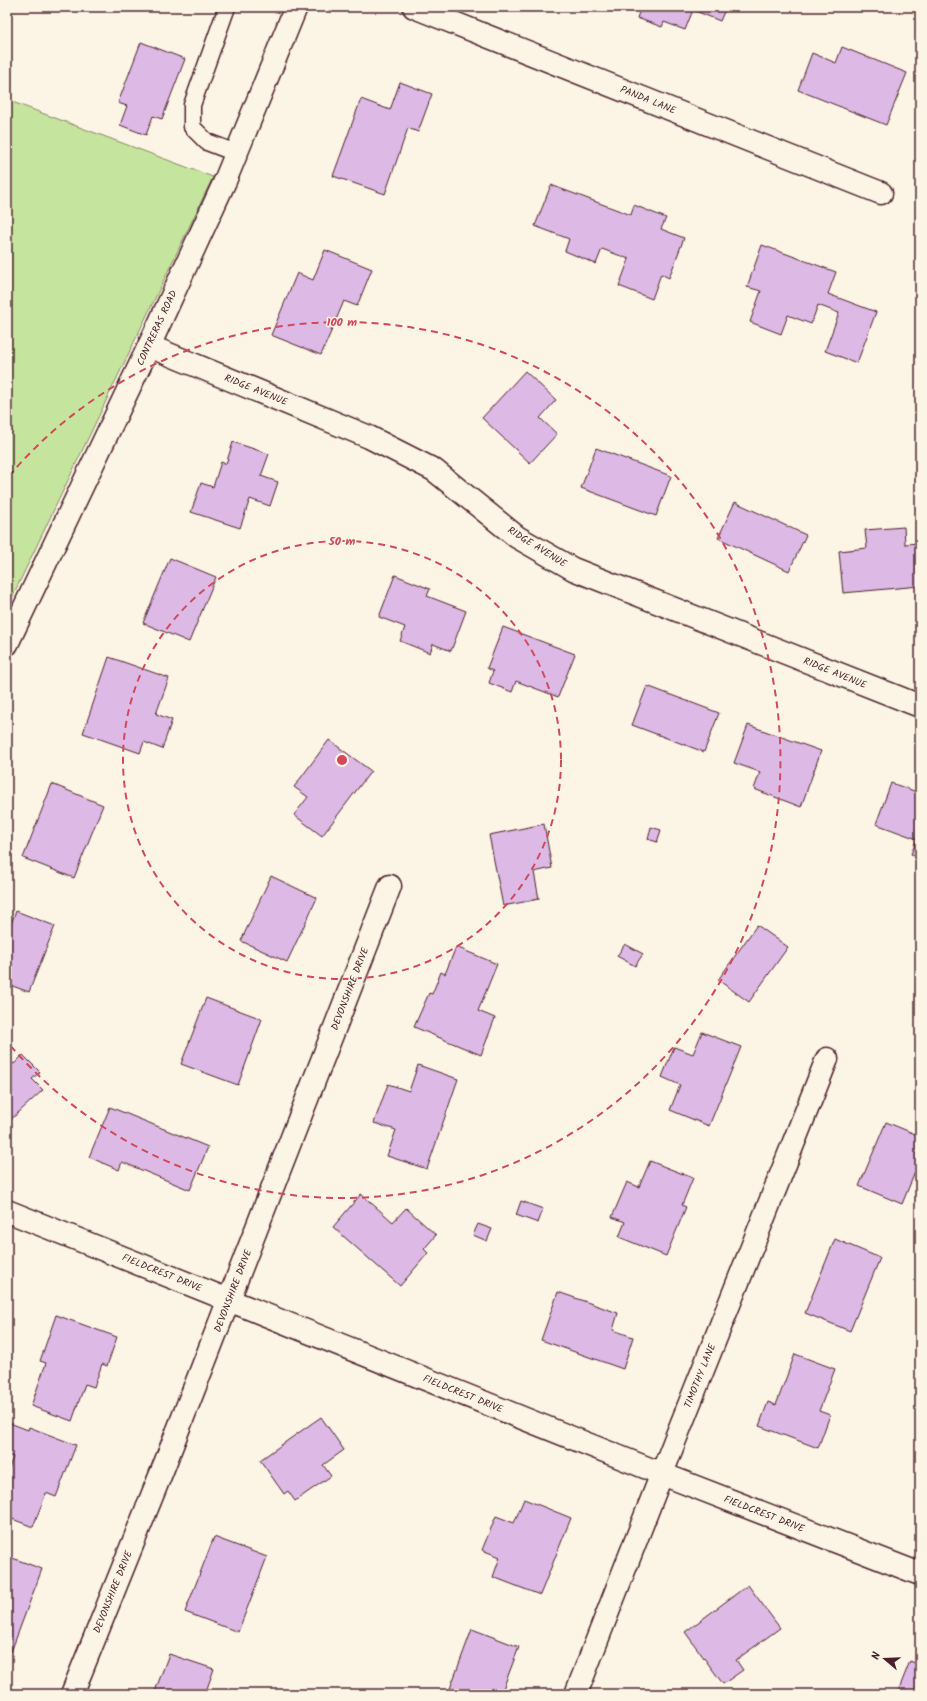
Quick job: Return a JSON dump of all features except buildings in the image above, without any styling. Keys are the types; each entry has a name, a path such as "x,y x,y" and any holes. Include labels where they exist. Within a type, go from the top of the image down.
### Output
{"street":[{"name":"CONTRERAS ROAD","path":"7,644 149,346 236,153 296,7"},
{"name":"PANDA LANE","path":"414,7 881,193"},
{"name":"RIDGE AVENUE","path":"149,346 369,437 434,470 517,537 573,569 920,706"},
{"name":"DEVONSHIRE DRIVE","path":"72,1694 229,1300 390,886"},
{"name":"TIMOTHY LANE","path":"576,1694 827,1059"},
{"name":"FIELDCREST DRIVE","path":"7,1211 662,1474 920,1574"}],"lane":[{"path":"227,7 192,105 192,127 207,142 236,153"}],"green space":[{"path":"7,100 213,177 7,608"}]}
